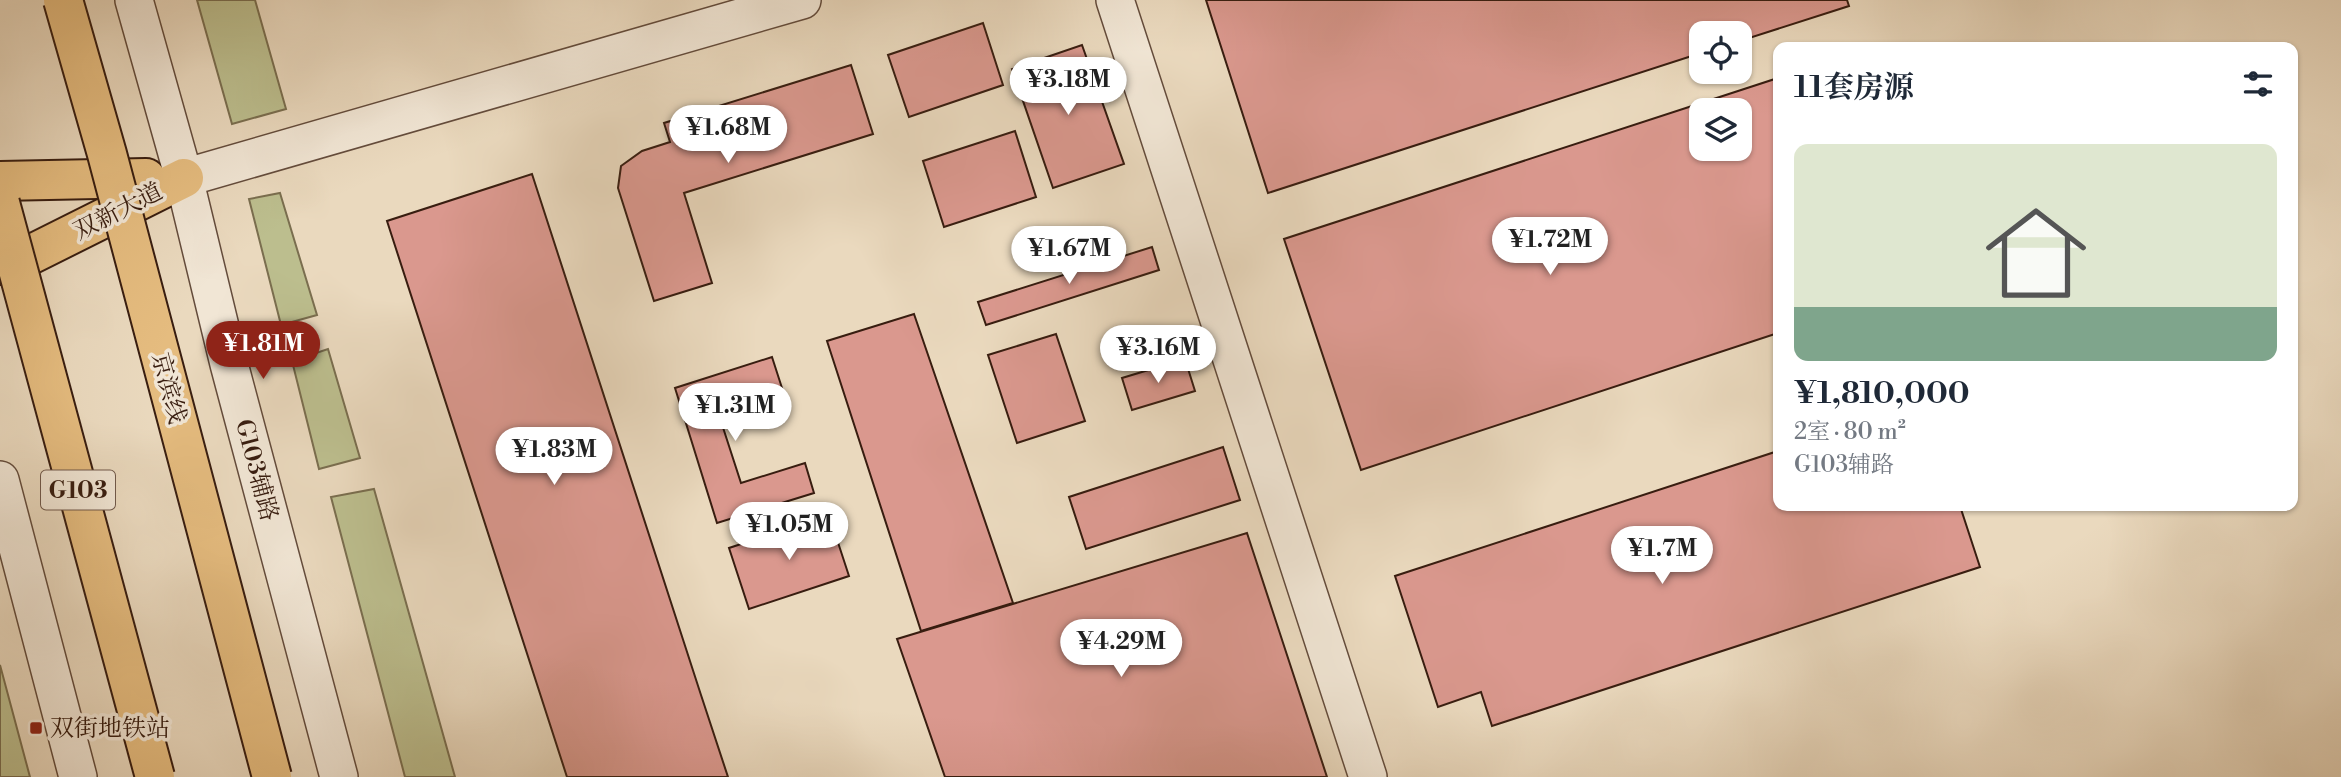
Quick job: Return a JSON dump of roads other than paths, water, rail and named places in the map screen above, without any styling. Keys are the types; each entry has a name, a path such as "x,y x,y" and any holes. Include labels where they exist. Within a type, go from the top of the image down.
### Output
{"main road":[{"name":"京滨线","path":"63,0 107,154 272,777"},
{"name":"双新大道","path":"0,181 184,178"},
{"name":"双新大道","path":"0,265 18,261 184,178"},
{"name":"G103","path":"0,203 155,777"}],"street":[{"name":"G103辅路","path":"134,0 184,178 229,364 339,777"},
{"path":"184,178 802,0"},
{"path":"1115,0 1368,777"},
{"path":"0,480 78,777"}],"place":[{"name":"双街地铁站","path":"36,728"}]}
